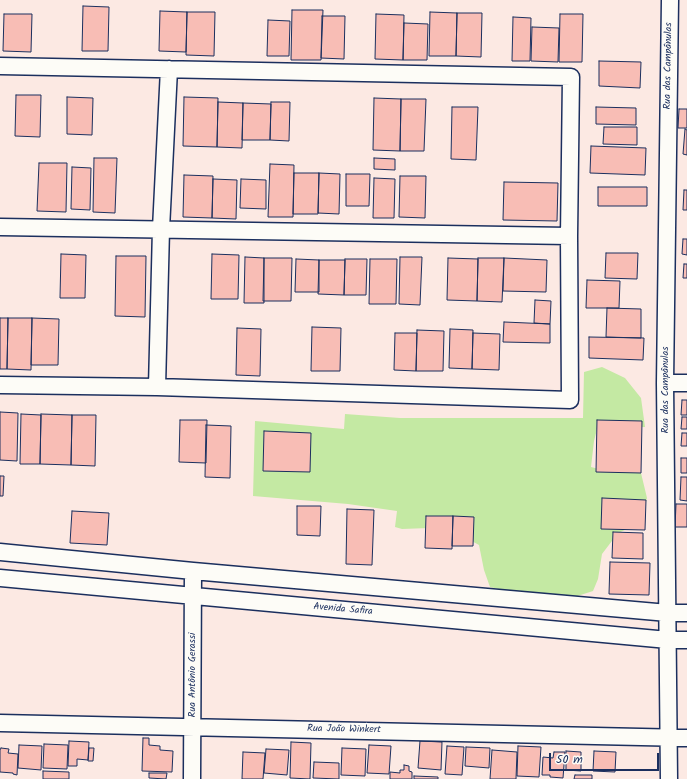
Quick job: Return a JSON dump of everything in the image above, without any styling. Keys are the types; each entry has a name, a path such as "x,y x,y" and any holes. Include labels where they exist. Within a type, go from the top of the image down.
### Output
{"street":[{"name":"Rua das Campânulas","path":"669,779 666,383 670,0"},
{"path":"0,66 571,77 569,236 570,400 157,387 0,385"},
{"path":"157,387 161,229 169,69"},
{"path":"0,227 569,236"},
{"path":"666,383 687,383"},
{"path":"0,552 193,571 668,613 687,613"},
{"name":"Rua Antônio Gerassi","path":"192,779 193,571"},
{"name":"Avenida Safira","path":"0,578 668,640 687,640"},
{"name":"Rua João Winkert","path":"0,723 687,738"}],"green space":[{"path":"602,367 625,378 641,398 645,427 597,429 591,467 603,470 633,467 641,473 647,498 641,523 618,533 602,554 598,579 593,591 568,599 515,593 490,587 484,570 479,545 455,532 429,528 402,529 395,527 397,511 348,504 253,496 255,421 344,429 345,414 400,418 583,418 584,372"}],"building":[{"path":"83,6 109,7 108,51 82,51"},
{"path":"292,10 323,10 321,60 291,60"},
{"path":"160,11 187,12 186,52 159,51"},
{"path":"187,12 215,12 214,56 186,55"},
{"path":"430,12 457,13 456,56 429,56"},
{"path":"457,13 482,13 481,57 456,56"},
{"path":"4,14 32,14 31,52 3,51"},
{"path":"376,14 404,15 403,60 375,59"},
{"path":"560,14 583,14 582,62 559,62"},
{"path":"322,16 345,16 344,59 321,58"},
{"path":"513,17 531,18 530,61 512,61"},
{"path":"268,20 290,21 289,56 267,56"},
{"path":"404,23 428,24 427,60 403,60"},
{"path":"532,27 559,28 558,62 531,61"},
{"path":"599,61 641,62 640,88 599,86"},
{"path":"16,95 41,95 40,137 15,136"},
{"path":"67,97 93,98 92,135 67,134"},
{"path":"184,97 218,98 217,147 183,146"},
{"path":"374,98 401,99 400,151 373,150"},
{"path":"401,99 426,99 424,151 400,151"},
{"path":"218,102 243,103 242,148 217,147"},
{"path":"271,102 290,102 289,141 270,140"},
{"path":"243,103 271,104 270,140 242,140"},
{"path":"452,107 478,107 476,160 451,159"},
{"path":"596,107 636,108 636,125 596,124"},
{"path":"679,109 687,109 687,128 678,128"},
{"path":"604,127 637,127 637,145 603,144"},
{"path":"685,129 687,130 687,155 683,154"},
{"path":"591,146 646,148 645,175 590,173"},
{"path":"94,158 117,158 115,213 93,212"},
{"path":"374,158 395,159 395,170 374,169"},
{"path":"39,163 67,163 66,212 37,211"},
{"path":"270,164 294,165 293,217 268,217"},
{"path":"72,167 91,168 90,210 71,209"},
{"path":"294,173 319,173 318,214 293,214"},
{"path":"319,173 340,174 339,214 318,213"},
{"path":"346,174 370,174 369,206 346,206"},
{"path":"184,175 213,176 212,218 183,217"},
{"path":"400,176 426,176 425,218 399,217"},
{"path":"374,178 395,179 394,218 373,218"},
{"path":"213,179 237,180 236,219 212,218"},
{"path":"241,179 266,180 266,209 240,208"},
{"path":"504,182 558,183 557,221 503,220"},
{"path":"598,187 647,187 647,206 598,206"},
{"path":"684,190 687,190 687,210 683,210"},
{"path":"683,239 687,239 687,255 682,254"},
{"path":"606,253 638,253 637,279 605,278"},
{"path":"61,254 86,255 85,298 60,298"},
{"path":"212,254 239,255 238,299 211,299"},
{"path":"116,256 146,256 145,317 115,316"},
{"path":"245,257 264,258 264,303 244,303"},
{"path":"400,257 422,257 420,305 399,304"},
{"path":"264,258 292,258 291,301 263,301"},
{"path":"448,258 478,259 477,301 447,300"},
{"path":"478,258 504,258 502,302 477,301"},
{"path":"504,258 547,260 546,292 503,291"},
{"path":"296,259 319,260 319,292 295,292"},
{"path":"345,259 367,259 366,295 344,295"},
{"path":"370,259 397,259 396,304 369,304"},
{"path":"319,260 345,260 344,295 318,294"},
{"path":"684,264 687,264 687,278 683,278"},
{"path":"587,280 620,281 619,308 586,308"},
{"path":"535,300 551,301 550,324 534,323"},
{"path":"607,308 641,309 641,338 606,337"},
{"path":"0,318 8,318 7,369 0,369"},
{"path":"8,318 32,318 31,370 7,369"},
{"path":"32,318 59,319 58,365 31,365"},
{"path":"504,322 550,324 550,343 503,342"},
{"path":"312,327 341,328 340,371 311,371"},
{"path":"237,328 261,329 260,376 236,375"},
{"path":"450,329 473,330 472,369 449,368"},
{"path":"417,330 444,331 443,371 416,371"},
{"path":"395,333 417,333 416,371 394,370"},
{"path":"473,333 500,334 499,370 472,369"},
{"path":"589,337 644,338 643,360 589,358"},
{"path":"682,400 687,400 687,415 681,415"},
{"path":"0,412 18,413 17,461 0,460"},
{"path":"21,414 41,415 40,464 20,464"},
{"path":"41,414 72,415 71,465 40,464"},
{"path":"72,415 96,415 95,466 71,465"},
{"path":"682,417 687,417 687,429 681,429"},
{"path":"180,420 207,420 206,463 179,462"},
{"path":"597,420 642,421 641,473 596,472"},
{"path":"206,425 231,426 230,478 205,477"},
{"path":"264,431 311,433 310,472 263,471"},
{"path":"682,433 687,433 687,446 681,446"},
{"path":"681,458 687,458 687,473 681,473"},
{"path":"0,476 4,476 3,496 0,496"},
{"path":"681,477 687,477 687,501 680,500"},
{"path":"602,498 646,500 645,530 601,529"},
{"path":"676,504 687,504 687,527 675,527"},
{"path":"297,506 321,506 320,536 297,535"},
{"path":"347,509 374,510 372,565 346,564"},
{"path":"72,511 109,513 107,545 70,543"},
{"path":"426,516 453,516 452,549 425,548"},
{"path":"453,516 474,517 473,546 452,546"},
{"path":"613,532 643,533 643,559 612,558"},
{"path":"610,562 650,563 649,595 609,594"},
{"path":"143,738 149,738 149,745 160,746 160,750 173,751 172,772 142,771"},
{"path":"69,741 89,742 88,760 77,759 77,766 68,766"},
{"path":"420,741 442,742 441,770 418,768"},
{"path":"291,742 311,743 310,779 290,778"},
{"path":"44,744 68,745 67,769 43,768"},
{"path":"19,745 42,746 41,770 18,768"},
{"path":"369,745 391,746 389,774 367,773"},
{"path":"447,746 464,747 462,775 445,774"},
{"path":"518,746 541,747 539,777 517,776"},
{"path":"466,747 490,748 489,768 465,766"},
{"path":"1,748 9,749 8,753 18,754 17,775 13,773 0,772"},
{"path":"89,748 94,748 93,761 88,761"},
{"path":"342,748 366,749 365,776 341,775"},
{"path":"266,749 289,750 287,775 264,773"},
{"path":"492,750 517,752 516,779 490,779"},
{"path":"566,751 581,752 581,771 566,770"},
{"path":"594,751 616,752 615,772 593,771"},
{"path":"243,752 265,753 263,779 242,779"},
{"path":"554,752 565,752 563,778 542,775 543,757 553,758"},
{"path":"314,762 339,763 339,779 313,778"},
{"path":"404,765 409,766 409,771 412,772 412,779 390,779 390,772 400,773 400,770 404,770"},
{"path":"43,771 69,772 69,779 43,779"},
{"path":"149,773 167,773 166,779 149,778"},
{"path":"575,775 592,775 592,779 574,779"},
{"path":"414,776 438,777 438,779 414,779"}]}
